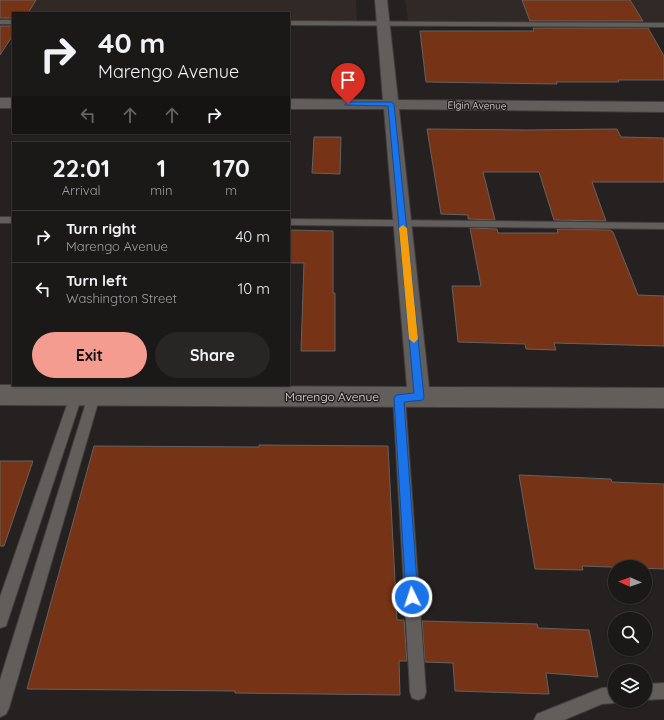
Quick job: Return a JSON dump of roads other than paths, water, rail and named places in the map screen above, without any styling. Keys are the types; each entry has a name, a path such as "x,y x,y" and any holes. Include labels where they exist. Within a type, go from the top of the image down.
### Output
{"street":[{"path":"381,0 403,223 409,397"},
{"path":"0,103 12,103"},
{"name":"Elgin Avenue","path":"290,104 664,107"},
{"name":"Marengo Avenue","path":"0,395 664,398"}],"lane":[{"path":"0,22 12,22"},
{"path":"290,23 664,25"},
{"path":"0,220 12,220"},
{"path":"290,222 664,226"},
{"path":"0,620 85,396"},
{"path":"0,708 85,396"},
{"path":"409,397 418,692"},
{"path":"652,692 664,691"},
{"path":"543,720 602,696 608,696"}]}
